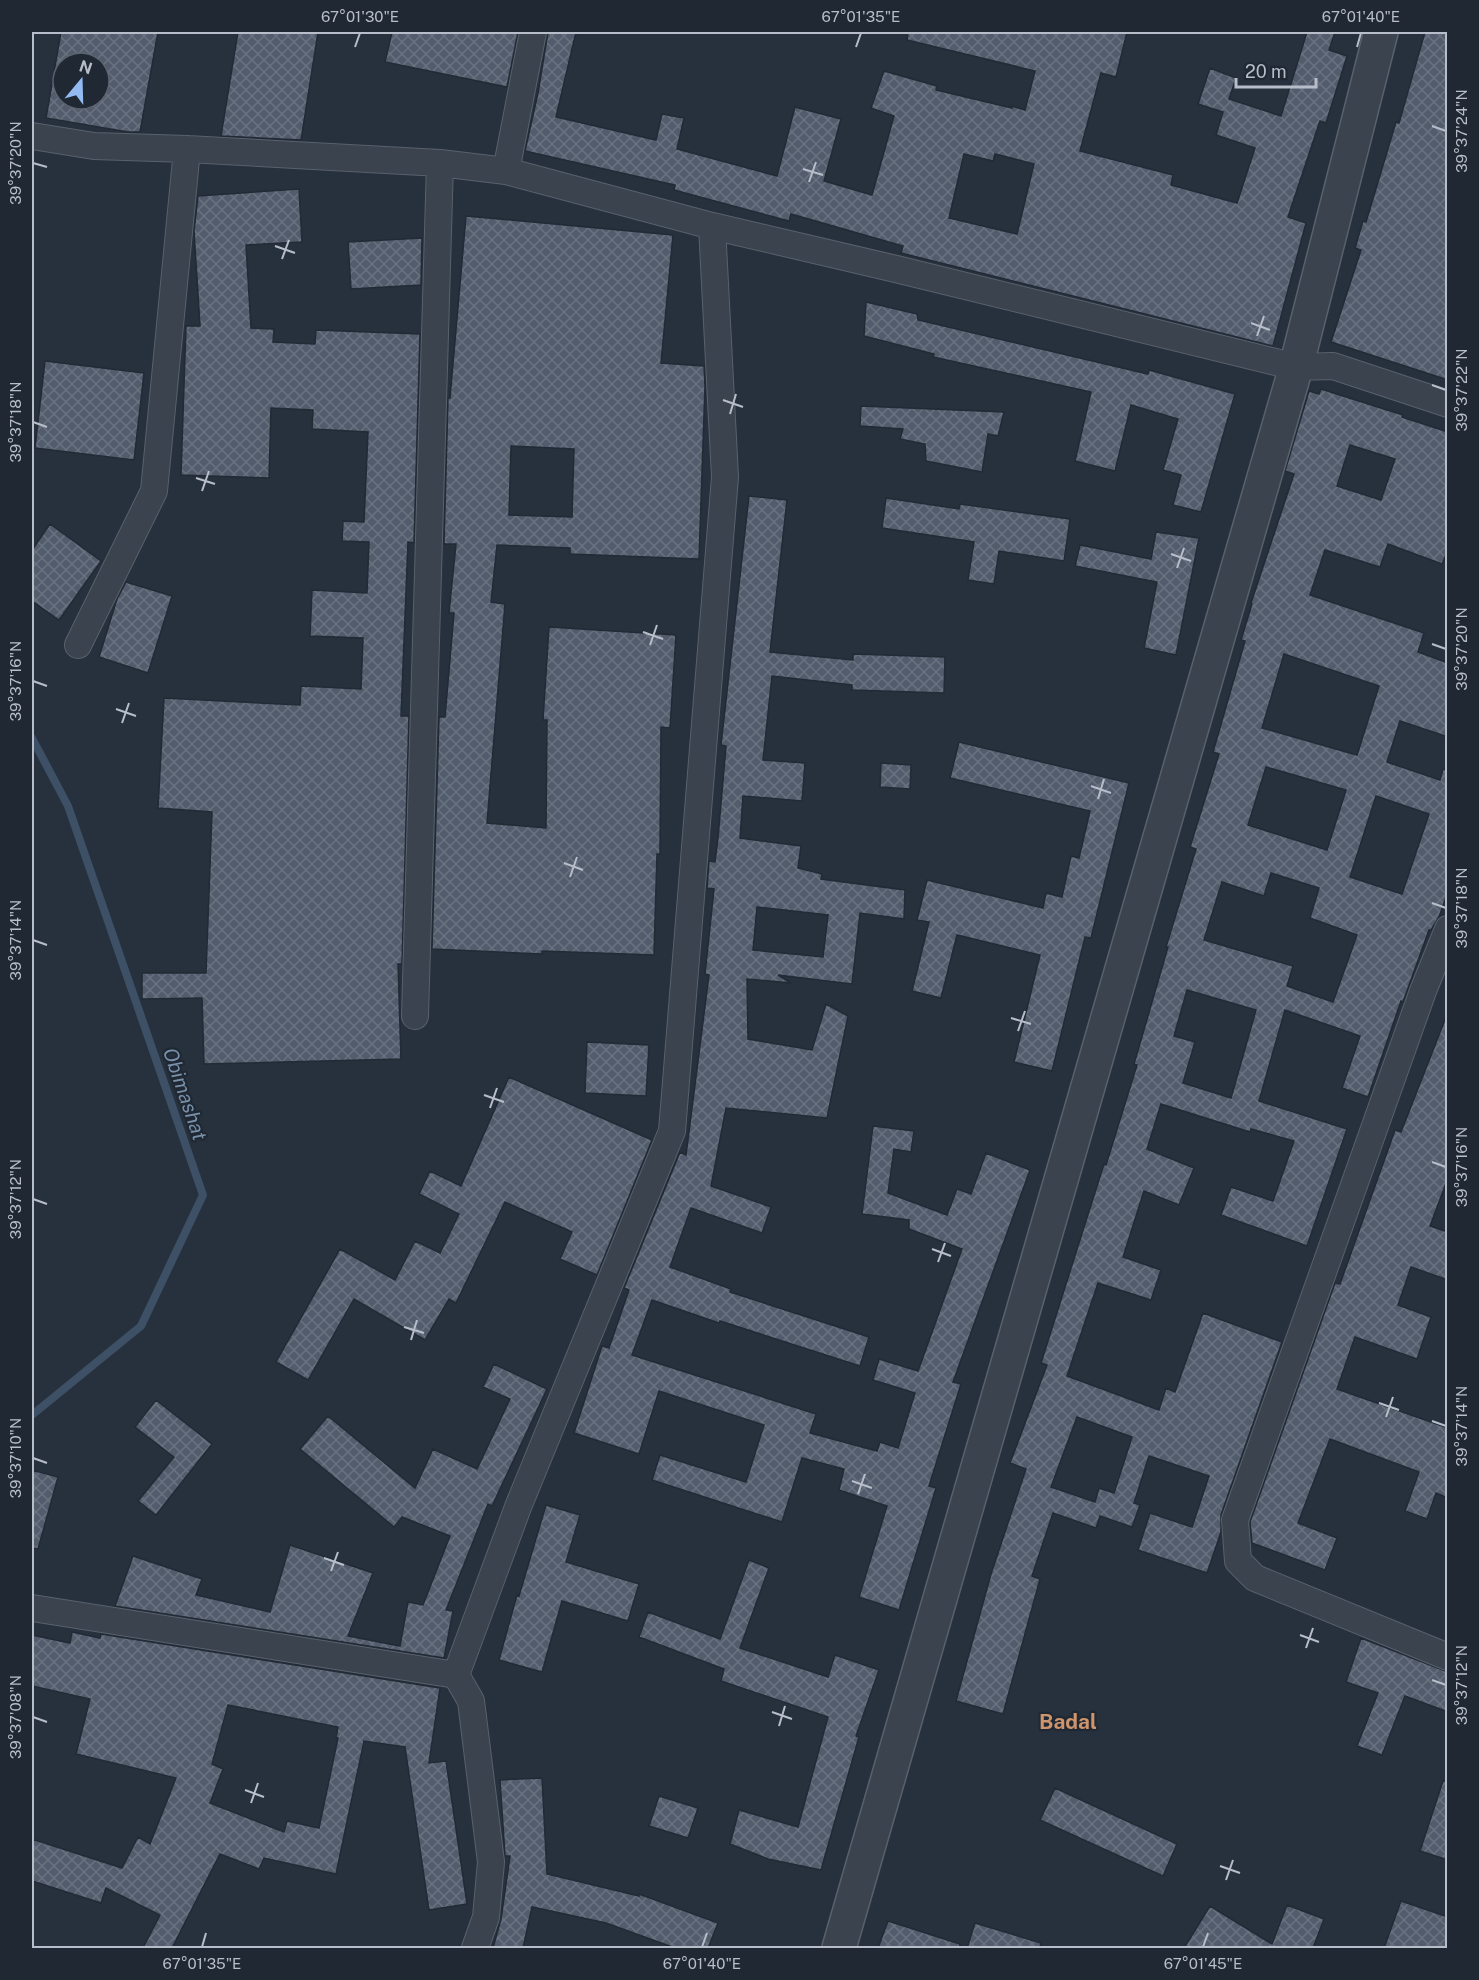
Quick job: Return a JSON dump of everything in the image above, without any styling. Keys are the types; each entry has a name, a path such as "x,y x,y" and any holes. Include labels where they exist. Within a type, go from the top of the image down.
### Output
{"street":[{"path":"506,171 533,32"},
{"path":"839,1948 1296,367 1382,32"},
{"path":"32,136 94,146 440,163 506,171 712,226 1296,367 1333,366 1448,404"},
{"path":"78,645 154,491 187,149"},
{"path":"415,1016 440,163"},
{"path":"456,1675 518,1508 672,1131 725,477 712,226"},
{"path":"1448,929 1419,1002 1236,1520 1238,1561 1255,1578 1448,1657"},
{"path":"32,1608 456,1675"},
{"path":"456,1675 471,1701 491,1862 486,1917 475,1948"}],"building":[{"path":"61,32 158,32 140,132 46,118 51,89 51,111 111,111 111,51 58,51"},
{"path":"238,32 318,32 301,140 221,136"},
{"path":"392,32 518,32 507,87 385,62"},
{"path":"548,32 576,32 556,117 656,140 662,114 684,118 677,149 777,176 795,107 841,119 824,181 872,195 894,116 871,108 884,71 937,86 936,90 1025,110 1035,71 907,40 908,32 1127,32 1116,77 1101,73 1080,151 1173,175 1171,185 1237,203 1255,148 1216,135 1223,112 1198,104 1210,68 1236,78 1229,99 1281,116 1307,32 1335,32 1329,50 1347,56 1326,123 1320,121 1288,217 1306,223 1273,346 901,253 903,246 791,214 789,221 674,190 675,185 525,151","holes":["964,154 993,161 995,154 1034,164 1017,234 949,218"]},
{"path":"1425,32 1448,32 1448,380 1331,342 1361,250 1355,248 1363,221 1366,222 1396,122 1399,123"},
{"path":"299,189 302,242 246,245 251,328 274,329 273,342 315,344 316,330 420,334 414,543 408,542 401,716 409,716 402,964 398,964 401,1059 204,1064 202,998 142,999 142,973 206,973 212,812 158,808 164,698 300,705 301,686 361,689 363,638 310,636 312,590 367,593 369,542 342,541 343,521 364,522 368,432 312,429 313,410 271,408 269,478 181,475 186,326 200,326 194,231 198,196"},
{"path":"466,216 673,235 661,363 704,366 699,559 570,554 570,548 497,545 491,602 505,604 487,823 546,828 547,720 543,720 549,627 676,635 670,728 661,727 660,854 657,854 654,955 542,951 542,954 432,949 439,717 445,717 454,613 449,613 456,544 444,544 448,398 450,398","holes":["511,446 574,449 572,517 509,515"]},
{"path":"422,238 421,285 351,289 348,242"},
{"path":"866,302 917,314 918,320 1148,374 1149,370 1235,394 1201,512 1173,505 1181,475 1163,470 1178,419 1131,405 1115,471 1075,461 1091,392 933,357 934,354 864,336"},
{"path":"45,361 144,373 134,460 35,448"},
{"path":"1321,389 1448,432 1448,550 1442,564 1388,544 1380,567 1325,550 1310,595 1424,633 1418,652 1448,663 1448,737 1400,721 1387,762 1440,780 1443,769 1448,770 1448,892 1439,917 1429,930 1403,1002 1401,1001 1368,1097 1342,1088 1360,1036 1285,1010 1259,1101 1347,1129 1307,1246 1221,1215 1231,1187 1273,1201 1294,1141 1251,1129 1250,1132 1161,1104 1147,1149 1194,1168 1179,1205 1144,1191 1123,1257 1161,1270 1151,1300 1098,1283 1067,1376 1159,1410 1166,1388 1175,1392 1203,1313 1282,1342 1221,1515 1221,1532 1207,1573 1138,1550 1150,1513 1192,1527 1209,1476 1149,1456 1134,1503 1140,1505 1132,1527 1100,1516 1096,1528 1053,1513 1032,1576 1040,1579 1003,1714 956,1701 991,1574 1026,1469 1010,1463 1047,1365 1041,1363 1137,1065 1134,1064 1196,849 1190,847 1219,754 1213,752 1245,641 1241,640 1294,474 1285,471 1309,391 1319,394","holes":["1350,445 1395,459 1381,500 1337,486","1284,654 1379,686 1357,755 1262,728","1266,767 1346,790 1327,850 1248,825","1376,796 1429,814 1402,894 1350,877","1271,873 1319,888 1310,918 1357,935 1333,1002 1287,986 1293,966 1204,940 1222,882 1264,896","1187,990 1256,1010 1231,1098 1183,1083 1195,1042 1174,1036","1077,1417 1132,1437 1114,1493 1099,1488 1095,1502 1051,1487"]},
{"path":"861,406 1004,412 998,436 988,434 982,472 926,461 925,444 900,439 903,429 860,426"},
{"path":"749,496 787,500 770,652 853,660 853,654 945,657 944,693 852,690 852,685 772,676 763,760 805,763 802,801 743,796 740,838 801,846 798,868 822,874 821,879 905,890 904,919 860,913 852,984 778,975 791,983 747,979 748,1039 812,1050 826,1004 848,1016 827,1118 726,1108 711,1186 771,1207 762,1233 691,1208 670,1267 731,1289 730,1292 869,1337 860,1366 652,1300 632,1355 816,1414 810,1433 877,1451 880,1442 898,1448 915,1393 873,1380 879,1359 918,1371 962,1249 909,1229 909,1220 862,1214 873,1126 914,1131 911,1152 894,1149 888,1193 947,1215 957,1189 971,1194 986,1153 1030,1170 953,1382 961,1384 929,1486 936,1488 899,1610 859,1597 887,1506 839,1490 844,1469 802,1458 782,1522 652,1480 660,1455 746,1482 764,1425 659,1391 639,1454 574,1433 602,1346 609,1348 629,1290 624,1288 680,1152 686,1155 709,975 705,974 714,889 707,888 709,861 715,862 718,838 726,746 721,745","holes":["757,907 828,915 823,957 753,950"]},
{"path":"886,498 959,509 960,504 1070,519 1064,561 999,551 994,584 968,580 974,542 882,528"},
{"path":"50,524 101,561 59,620 32,601 32,550"},
{"path":"1156,532 1199,538 1176,655 1144,648 1157,582 1075,566 1080,545 1151,559"},
{"path":"126,582 172,596 148,673 99,657 117,599"},
{"path":"959,742 1129,783 1091,938 1085,937 1052,1071 1014,1062 1040,955 957,935 941,998 912,991 929,922 917,920 927,880 1043,908 1046,893 1062,897 1071,856 1079,858 1090,811 950,778"},
{"path":"881,763 911,765 910,789 880,787"},
{"path":"1446,1017 1448,1178 1430,1226 1448,1232 1448,1280 1411,1267 1398,1305 1431,1317 1417,1359 1355,1337 1337,1389 1448,1428 1448,1498 1436,1493 1427,1519 1405,1511 1419,1472 1330,1439 1298,1523 1337,1538 1325,1570 1252,1543 1250,1522 1335,1283 1340,1284 1395,1130 1401,1132"},
{"path":"587,1042 649,1045 646,1096 585,1093"},
{"path":"509,1077 652,1140 597,1275 560,1259 572,1232 505,1202 456,1303 449,1299 425,1340 354,1299 308,1380 276,1362 340,1249 395,1280 415,1241 440,1253 459,1214 419,1194 430,1171 461,1186"},
{"path":"494,1364 547,1389 492,1506 488,1504 446,1610 453,1611 444,1658 115,1606 133,1556 202,1579 196,1595 270,1612 290,1545 373,1573 348,1636 400,1646 408,1602 423,1605 450,1536 402,1517 394,1527 300,1449 328,1416 415,1488 433,1449 477,1469 510,1399 483,1387"},
{"path":"156,1400 212,1444 156,1515 138,1501 174,1457 135,1427"},
{"path":"32,1470 58,1477 38,1549 32,1548"},
{"path":"546,1505 580,1515 566,1562 639,1584 628,1621 562,1601 542,1672 499,1660"},
{"path":"749,1560 769,1568 740,1648 828,1677 835,1655 879,1670 856,1736 859,1737 821,1870 768,1859 730,1844 739,1810 798,1827 828,1717 721,1681 724,1669 639,1637 648,1612 720,1639"},
{"path":"72,1632 100,1638 101,1634 440,1688 429,1763 446,1761 467,1904 429,1910 405,1747 364,1741 336,1874 264,1858 259,1869 220,1854 172,1948 143,1948 160,1915 106,1888 101,1903 32,1881 32,1839 122,1868 138,1837 150,1844 176,1778 76,1754 90,1699 32,1686 32,1635 70,1643","holes":["228,1705 338,1727 336,1737 338,1738 319,1828 287,1821 284,1832 210,1803 223,1769 212,1764"]},
{"path":"1361,1638 1448,1672 1448,1712 1405,1696 1382,1755 1357,1746 1378,1693 1346,1682"},
{"path":"542,1778 547,1874 639,1896 639,1894 718,1923 708,1948 675,1948 606,1923 532,1907 523,1948 493,1948 501,1919 510,1856 505,1856 500,1780"},
{"path":"1443,1781 1448,1781 1448,1860 1420,1851"},
{"path":"1055,1788 1177,1844 1163,1876 1040,1820"},
{"path":"659,1796 698,1808 688,1838 649,1826"},
{"path":"1401,1901 1448,1917 1448,1948 1384,1948"},
{"path":"1287,1905 1324,1919 1313,1948 1184,1948 1210,1906 1272,1944"},
{"path":"888,1921 960,1944 959,1948 878,1948"},
{"path":"975,1923 1041,1943 1040,1948 967,1948"}],"waterway":[{"name":"Obimashat","path":"32,738 68,806 203,1195 141,1326 32,1415"}],"district":[{"name":"Badal","path":"1068,1721"}]}
